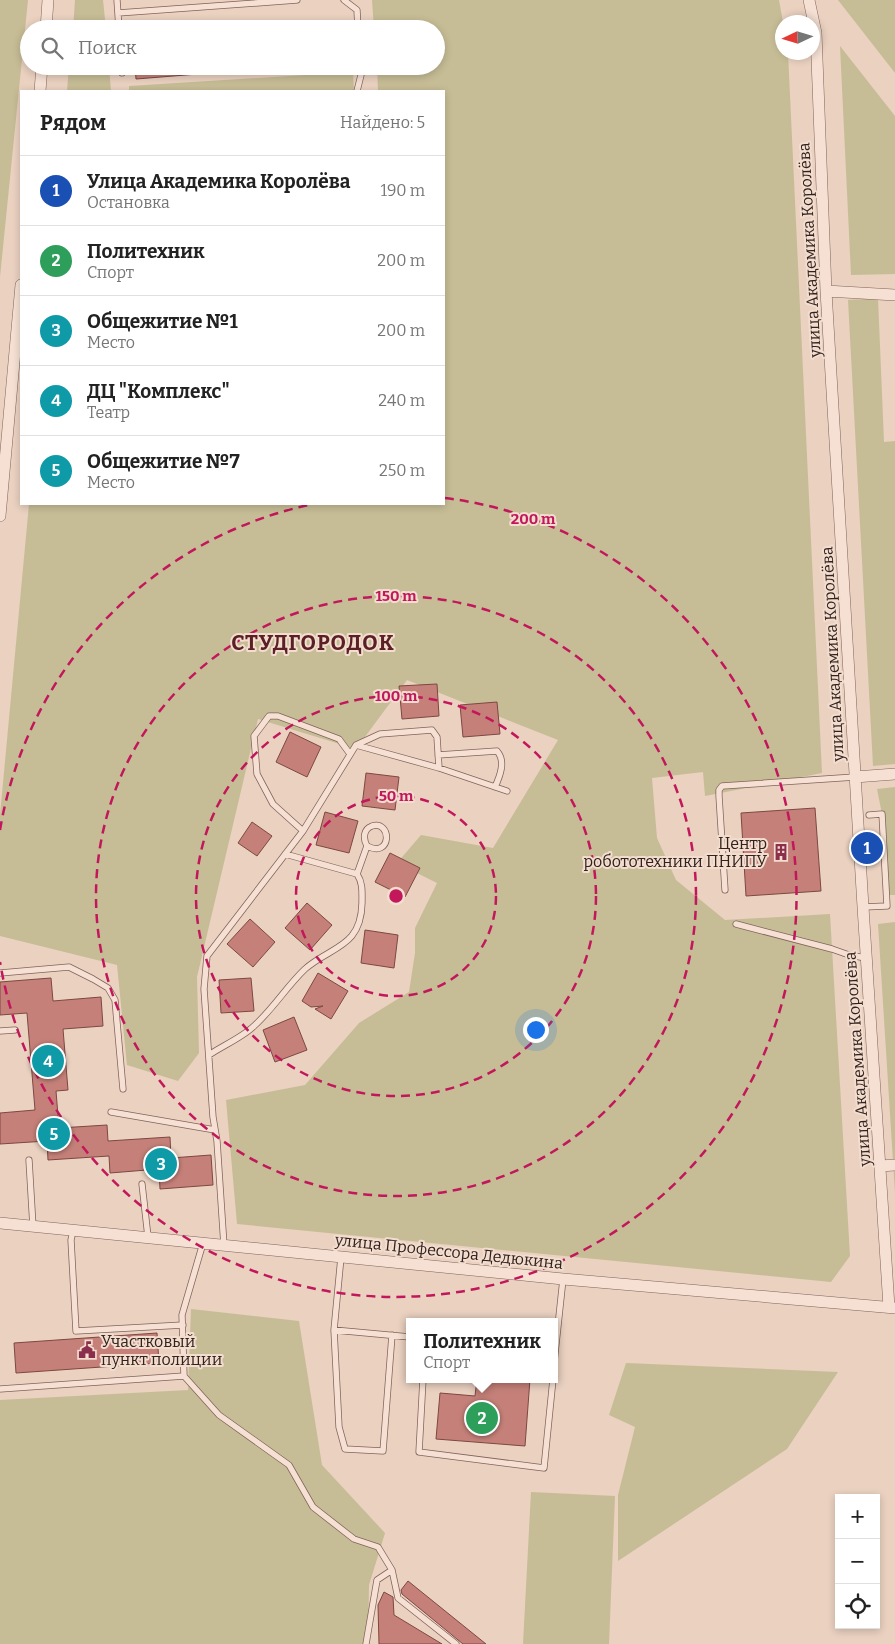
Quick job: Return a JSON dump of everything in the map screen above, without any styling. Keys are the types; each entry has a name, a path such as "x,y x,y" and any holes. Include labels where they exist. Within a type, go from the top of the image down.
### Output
{"street":[{"path":"47,20 48,0"},
{"name":"улица Академика Королёва","path":"809,0 816,33 826,291 866,958 892,1308"},
{"path":"40,90 41,75"},
{"path":"826,291 895,295"},
{"path":"0,516 17,367 20,305"},
{"path":"855,777 895,774"},
{"path":"880,1166 895,1165"},
{"name":"улица Профессора Дедюкина","path":"0,1223 562,1279 892,1308"}],"lane":[{"path":"118,0 118,20"},
{"path":"118,13 297,0"},
{"path":"344,0 357,10 358,20"},
{"path":"357,90 361,75"},
{"path":"303,831 274,804 257,774 254,736 258,729 269,716 278,716 339,739 350,754"},
{"path":"224,1246 218,1141 213,1117 204,989 207,956 303,831 356,745 380,734 432,730 436,737 439,768"},
{"path":"356,745 439,768 507,791"},
{"path":"438,755 496,751 500,757 502,773 495,787"},
{"path":"725,890 719,796 719,790 722,786 855,777"},
{"path":"863,907 887,906 882,814 869,815"},
{"path":"372,826 379,826 384,829 387,834 387,840 384,846 379,849 373,849 368,846 364,840 364,834 367,829 372,826"},
{"path":"357,874 368,846"},
{"path":"208,1054 253,1028 306,968 340,947 351,938 358,926 362,911 362,881 357,874 285,854"},
{"path":"736,924 866,958"},
{"path":"0,973 69,967 93,978 108,988 115,1000 123,1089"},
{"path":"0,1031 15,1030"},
{"path":"111,1112 215,1130"},
{"path":"29,1160 33,1227"},
{"path":"142,1184 148,1237"},
{"path":"73,1231 71,1240 76,1331 183,1325"},
{"path":"203,1243 182,1315 184,1376 218,1415 289,1465 313,1507 354,1539 378,1547 392,1570 398,1598 456,1644"},
{"path":"341,1257 334,1330 339,1427 345,1449 383,1452 392,1335"},
{"path":"558,1322 562,1279"},
{"path":"334,1330 406,1337"},
{"path":"0,1388 184,1376"},
{"path":"424,1383 419,1452 544,1468 553,1383"},
{"path":"366,1644 377,1580 392,1570"}],"shaded area":[{"path":"0,0 28,0 26,20 20,20 20,75 0,277"},
{"path":"75,0 103,0 105,20 74,20"},
{"path":"372,0 779,0 782,15 775,15 775,60 788,60 822,773 705,796 703,772 652,778 657,838 676,880 725,920 830,914 850,1256 831,1282 237,1224 226,1100 305,1085 359,1023 409,992 415,953 415,928 437,883 397,863 421,835 493,848 558,740 407,680 356,749 258,719 197,977 199,1053 178,1081 127,1065 117,965 0,936 0,815 29,505 445,505 445,90 378,90 377,75 445,75 445,20 373,20"},
{"path":"838,0 895,0 895,73"},
{"path":"840,46 895,116 895,274 851,275"},
{"path":"68,75 110,75 111,90 67,90"},
{"path":"305,75 353,75 354,90 129,90 129,86"},
{"path":"878,298 884,442 895,441 895,764 873,766 848,300"},
{"path":"895,787 895,895 884,895 882,814 877,789"},
{"path":"895,922 895,1193 878,924"},
{"path":"191,1309 299,1321 322,1465 385,1533 369,1585 368,1644 0,1644 0,1400 188,1390"},
{"path":"626,1363 838,1372 787,1449 618,1561 618,1495 635,1427 609,1415"},
{"path":"531,1492 615,1496 609,1644 523,1644"}],"building":[{"path":"136,75 186,75 136,79"},
{"path":"437,684 439,716 402,719 399,686"},
{"path":"497,702 500,734 463,737 460,705"},
{"path":"290,732 321,747 307,777 276,762"},
{"path":"366,773 399,777 395,810 362,806"},
{"name":"Центр робототехники ПНИПУ","path":"815,808 821,891 746,896 741,813"},
{"path":"325,812 358,821 349,853 316,845"},
{"path":"252,822 272,836 257,856 238,843"},
{"path":"390,853 420,868 405,897 375,882"},
{"path":"307,903 332,925 310,950 285,928"},
{"path":"250,919 275,942 253,967 227,944"},
{"path":"365,930 398,935 394,968 361,963"},
{"path":"318,973 348,991 331,1019 315,1009 323,1006 311,1007 302,1001"},
{"path":"51,978 53,1001 101,997 103,1026 63,1029 68,1090 56,1091 59,1128 107,1125 108,1141 170,1137 171,1158 211,1155 213,1185 160,1189 159,1169 110,1173 109,1156 48,1160 47,1141 0,1144 0,1113 35,1110 27,1013 0,1015 0,982"},
{"path":"251,978 254,1011 221,1013 219,980"},
{"path":"294,1017 307,1050 275,1062 263,1030"},
{"path":"157,1333 159,1363 16,1373 14,1343"},
{"path":"477,1383 530,1383 525,1446 436,1439 440,1393 475,1396"},
{"path":"408,1581 486,1644 463,1644 402,1594 401,1590"},
{"path":"384,1592 393,1597 394,1615 442,1644 379,1644 378,1605"}],"place":[{"name":"Улица Академика Королёва","path":"867,848"},
{"name":"Центр робототехники ПНИПУ","path":"781,852"},
{"name":"ДЦ \"Комплекс\"","path":"48,1061"},
{"name":"Общежитие №7","path":"54,1134"},
{"name":"Общежитие №1","path":"161,1164"},
{"name":"Участковый пункт полиции","path":"87,1350"},
{"name":"Политехник","path":"482,1418"}],"district":[{"name":"СТУДГОРОДОК","path":"313,643"}]}
